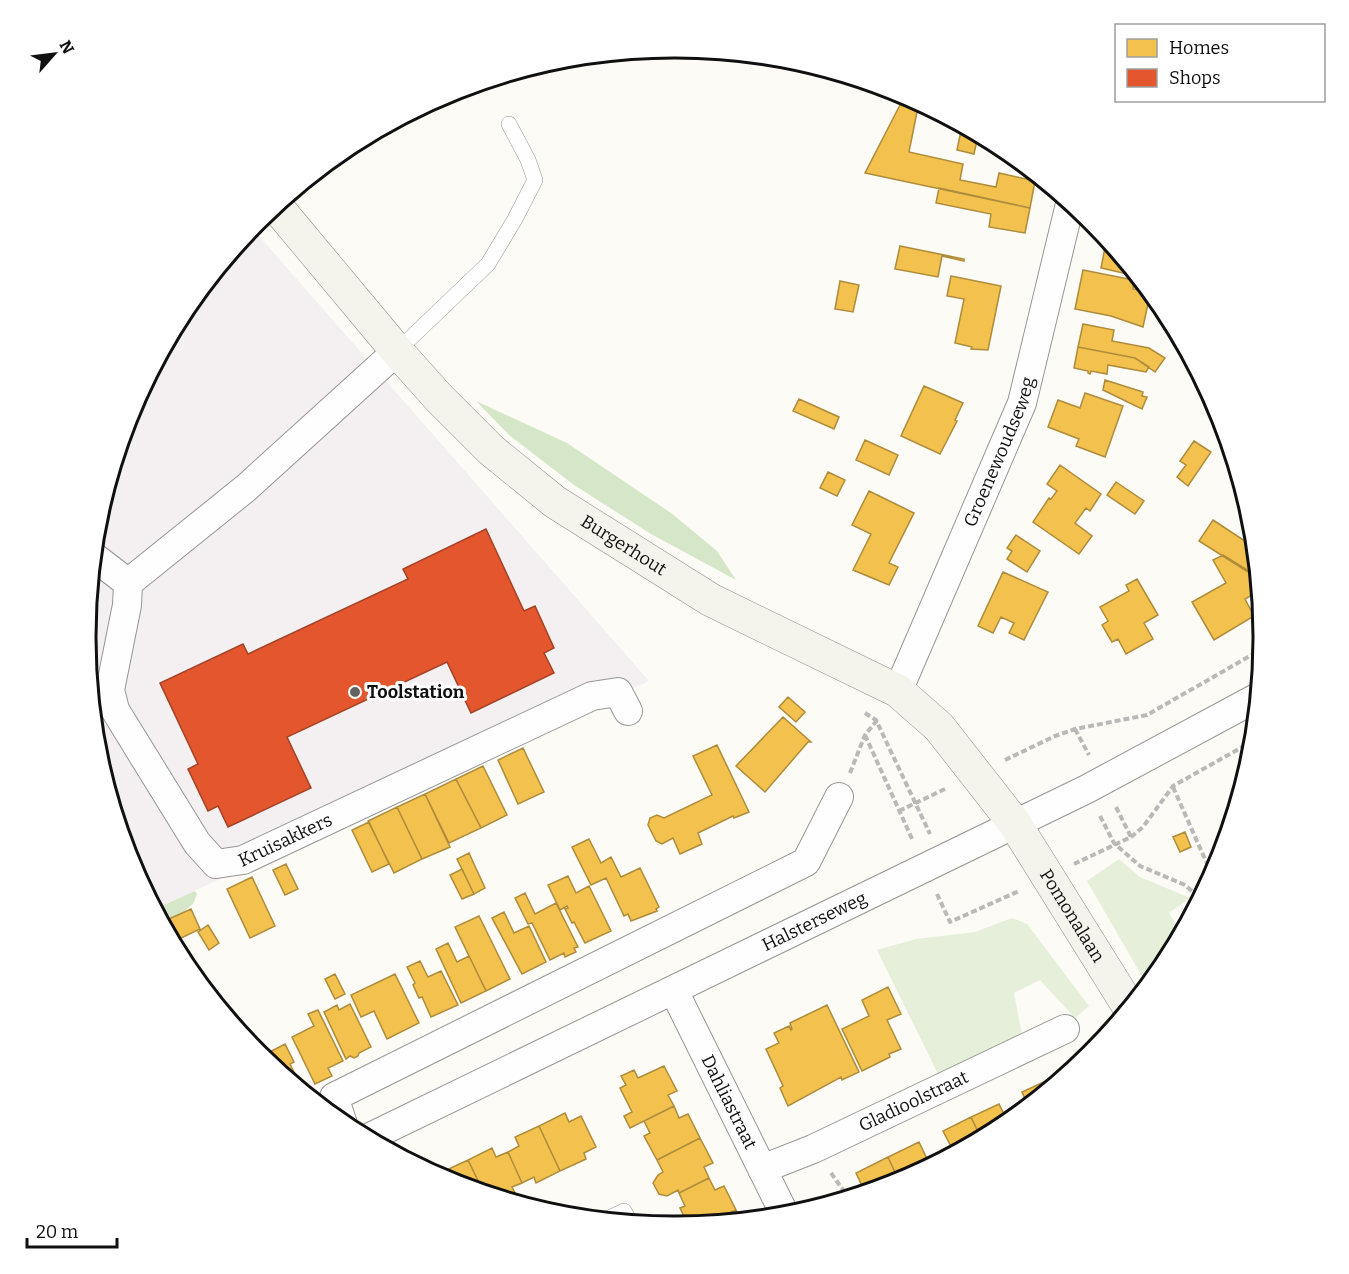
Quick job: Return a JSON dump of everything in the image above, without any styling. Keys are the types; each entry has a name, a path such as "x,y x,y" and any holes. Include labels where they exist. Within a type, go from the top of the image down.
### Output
{"street":[{"name":"Burgerhout","path":"282,213 397,351 491,450 555,502 711,600 898,692 939,727 1015,824"},
{"name":"Groenewoudseweg","path":"898,692 1022,403 1068,213"},
{"path":"101,562 128,583 246,488 397,351"},
{"name":"Kruisakkers","path":"128,583 127,605 110,690 115,710 197,843 216,864 243,860 592,696 618,692 628,711"},
{"name":"Halsterseweg","path":"378,1133 1087,789 1249,702"},
{"path":"337,1107 334,1097 806,862 839,797"},
{"name":"Pomonalaan","path":"1015,824 1124,999"},
{"name":"Dahliastraat","path":"674,991 780,1205"},
{"name":"Gladioolstraat","path":"762,1169 813,1149 1065,1029"}],"lane":[{"path":"397,351 488,264 535,180 528,160 509,124"}],"path":[{"path":"899,811 1055,736 1075,729 1147,715 1253,654"},
{"path":"839,797 866,735 898,692"},
{"path":"1114,843 1131,837 1143,827 1173,786 1243,747"},
{"path":"1173,786 1207,863"},
{"path":"1087,789 1114,843 1140,866 1185,885 1193,892"}],"shaded area":[{"path":"258,235 649,681 163,905 140,858 127,823 107,750 97,675 97,599 101,561 107,524 127,451 156,381 193,316"}],"green space":[{"path":"476,401 567,443 671,513 717,551 736,580 651,534 574,485 509,435"},
{"path":"1119,859 1140,877 1190,898 1169,913 1176,924 1142,977 1087,881"},
{"path":"195,891 197,894 193,904 172,922 163,905"},
{"path":"1012,918 1027,924 1089,1006 1075,1018 1040,980 1014,993 1023,1040 938,1074 877,950 916,939 975,932"}],"building: Homes":[{"path":"900,105 917,112 909,152 963,164 960,180 996,187 999,173 1029,180 1034,184 1030,208 865,173"},
{"path":"960,134 976,144 974,154 957,150"},
{"path":"939,188 1030,208 1025,233 989,227 991,214 936,203"},
{"path":"900,246 964,259 964,261 942,256 938,277 895,269"},
{"path":"1104,251 1123,273 1101,268"},
{"path":"1083,270 1128,279 1133,286 1133,289 1136,290 1148,305 1143,327 1111,316 1075,309"},
{"path":"951,276 1001,286 988,350 971,349 972,347 955,343 964,299 947,296"},
{"path":"840,281 859,285 853,312 835,309"},
{"path":"1083,324 1114,330 1112,341 1149,348 1165,358 1155,372 1135,358 1078,347"},
{"path":"1078,347 1135,358 1149,367 1146,372 1108,365 1107,374 1091,371 1090,374 1088,371 1074,368"},
{"path":"1105,380 1143,392 1142,396 1147,397 1142,409 1103,390"},
{"path":"924,386 963,403 955,420 957,421 940,454 901,436"},
{"path":"1085,393 1123,406 1105,457 1076,446 1079,439 1048,427 1058,400 1080,408"},
{"path":"799,399 839,417 834,429 793,411"},
{"path":"865,440 898,455 889,475 856,460"},
{"path":"1194,441 1211,452 1188,486 1177,477 1186,465 1180,461"},
{"path":"1060,465 1101,494 1090,511 1086,508 1075,523 1092,536 1079,554 1033,522 1049,498 1051,499 1057,491 1047,484"},
{"path":"828,472 845,480 837,496 820,488"},
{"path":"1116,482 1144,501 1135,514 1107,495"},
{"path":"869,491 914,513 889,563 898,567 889,585 853,570 871,534 852,525"},
{"path":"1213,520 1245,541 1249,573 1199,541"},
{"path":"1016,535 1040,551 1027,572 1007,559 1012,551 1007,548"},
{"path":"1223,555 1249,571 1252,595 1245,599 1252,617 1214,640 1192,602 1226,583 1213,560"},
{"path":"1003,572 1048,592 1024,640 1009,633 1014,623 1001,617 993,633 978,626"},
{"path":"1137,579 1158,615 1144,623 1153,639 1126,654 1118,639 1112,642 1102,625 1108,621 1100,607 1129,591 1126,585"},
{"path":"788,697 805,712 796,722 779,707"},
{"path":"783,717 811,742 808,742 765,792 736,766"},
{"path":"717,745 749,812 734,818 733,816 698,833 702,844 680,854 673,838 662,844 656,841 648,825 650,818 657,815 664,818 712,795 693,756"},
{"path":"523,748 544,792 518,804 498,760"},
{"path":"483,766 507,815 481,828 456,779"},
{"path":"456,779 481,828 449,843 425,794"},
{"path":"425,794 450,847 422,859 397,807"},
{"path":"397,807 422,859 394,873 368,821"},
{"path":"369,822 389,864 372,872 352,830"},
{"path":"1185,832 1191,847 1180,852 1173,837"},
{"path":"589,839 601,863 611,857 621,877 640,868 659,907 657,911 631,921 628,914 624,916 606,878 591,885 572,847"},
{"path":"469,853 485,888 474,894 457,859"},
{"path":"286,864 298,889 285,895 273,870"},
{"path":"462,869 474,894 462,899 450,875"},
{"path":"568,876 576,893 589,886 611,931 585,943 565,909 568,908 567,906 560,910 548,885"},
{"path":"252,877 275,926 250,938 227,889"},
{"path":"525,893 535,914 556,903 578,947 574,948 576,952 565,957 564,953 550,960 532,923 528,924 515,898"},
{"path":"191,909 200,929 181,938 170,918"},
{"path":"504,912 514,933 529,926 546,962 522,974 492,918"},
{"path":"479,916 510,979 486,991 455,927"},
{"path":"208,925 219,943 209,950 198,932"},
{"path":"448,943 457,962 469,956 486,991 461,1003 436,949"},
{"path":"420,961 428,977 441,971 458,1005 431,1017 422,997 419,998 407,967"},
{"path":"335,974 345,994 335,999 325,979"},
{"path":"395,974 419,1023 387,1039 374,1011 361,1017 351,995"},
{"path":"888,987 901,1014 887,1020 901,1049 862,1071 842,1029 869,1016 862,1000"},
{"path":"350,1004 371,1047 354,1058 350,1056 346,1059 324,1012 337,1005 339,1010"},
{"path":"827,1005 859,1072 842,1080 841,1077 788,1106 780,1088 783,1086 766,1049 779,1043 774,1033 789,1026 791,1030 790,1023"},
{"path":"318,1010 343,1061 328,1068 332,1076 315,1084 292,1037 314,1026 308,1014"},
{"path":"285,1044 294,1062 290,1064 295,1073 293,1072 271,1051"},
{"path":"664,1066 677,1091 668,1095 674,1106 630,1128 624,1116 632,1112 620,1088 626,1085 621,1076 634,1070 638,1078"},
{"path":"1044,1082 1025,1098 1022,1092"},
{"path":"999,1104 1003,1113 977,1130 971,1117"},
{"path":"674,1106 679,1118 688,1114 700,1138 657,1160 644,1136 650,1133 644,1121"},
{"path":"565,1113 569,1122 581,1116 596,1147 584,1153 586,1159 560,1171 539,1126"},
{"path":"971,1117 977,1130 950,1145 943,1131"},
{"path":"539,1126 560,1171 536,1183 534,1177 522,1183 508,1152 519,1146 515,1137"},
{"path":"700,1138 713,1163 704,1167 709,1178 679,1193 678,1190 667,1196 659,1194 653,1183 663,1172 657,1160"},
{"path":"919,1142 926,1158 895,1172 888,1157"},
{"path":"492,1148 496,1157 508,1152 522,1183 512,1187 515,1193 478,1181 468,1160"},
{"path":"888,1157 895,1172 861,1184 856,1173"},
{"path":"468,1160 478,1181 453,1171 448,1169"},
{"path":"709,1178 715,1190 724,1186 736,1210 730,1213 684,1215 680,1208 685,1206 679,1193"}],"building: Shops":[{"path":"486,529 524,611 535,606 554,648 544,653 554,673 471,713 447,662 287,737 311,788 228,827 218,806 208,811 188,769 198,764 160,683 243,644 248,654 408,579 403,569"}],"place":[{"name":"Toolstation","path":"355,692"}]}
